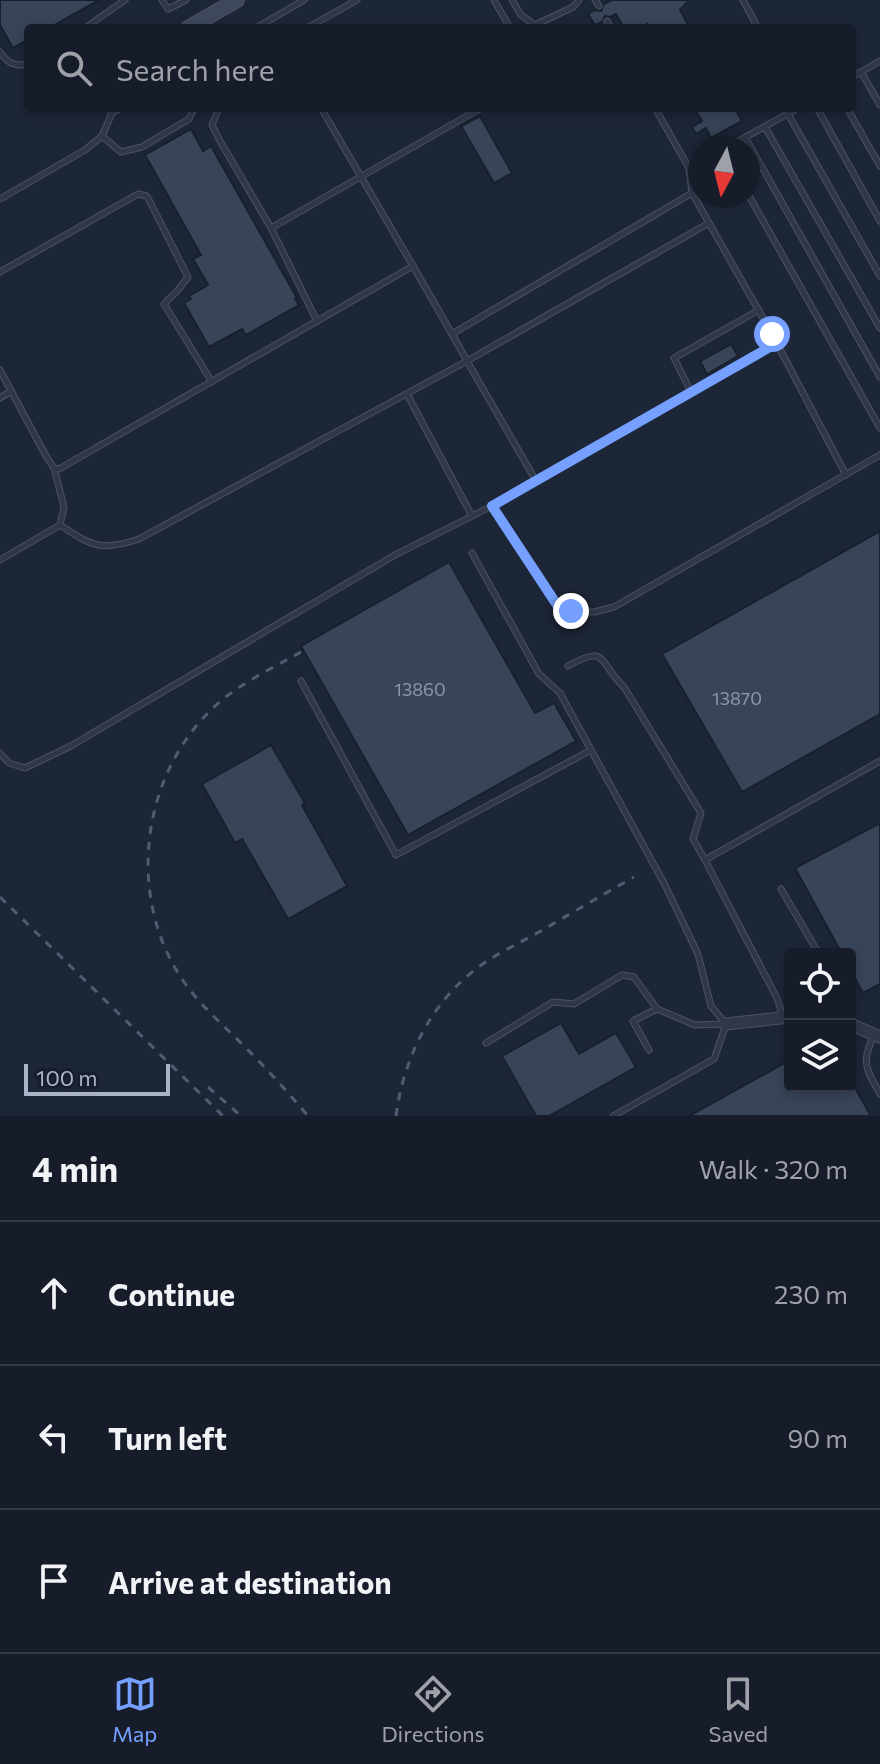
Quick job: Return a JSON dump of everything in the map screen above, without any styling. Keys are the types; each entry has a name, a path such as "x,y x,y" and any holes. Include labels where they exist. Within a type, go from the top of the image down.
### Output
{"street":[{"path":"195,24 237,0"},
{"path":"726,1024 784,1018"},
{"path":"856,1026 878,1035"}],"lane":[{"path":"91,24 125,0"},
{"path":"162,0 168,9 186,0"},
{"path":"263,24 304,0"},
{"path":"314,24 357,0"},
{"path":"494,0 508,24"},
{"path":"512,0 521,15 534,24"},
{"path":"537,24 573,7 579,0"},
{"path":"743,0 756,24"},
{"path":"0,52 7,61 17,66 24,65"},
{"path":"856,75 880,61"},
{"path":"861,72 880,105"},
{"path":"0,199 85,150 102,136 110,112"},
{"path":"102,136 121,152 142,147 189,119 192,112"},
{"path":"217,112 212,125 271,228 317,321"},
{"path":"323,112 536,481"},
{"path":"271,228 474,112"},
{"path":"657,112 688,166"},
{"path":"747,136 791,112"},
{"path":"819,112 880,221"},
{"path":"849,112 880,166"},
{"path":"788,114 880,276"},
{"path":"765,127 880,328"},
{"path":"760,164 880,377"},
{"path":"0,272 138,194 147,196 188,277 164,304 212,382"},
{"path":"452,334 688,195"},
{"path":"700,208 777,343 846,475"},
{"path":"756,208 880,428"},
{"path":"60,525 98,546 118,546 139,539 467,361 709,223"},
{"path":"54,468 59,469 72,462 413,266"},
{"path":"691,392 674,358 759,310"},
{"path":"0,753 9,763 25,768 69,747 395,555 492,506 777,343"},
{"path":"0,370 54,468 64,507 60,525 0,560"},
{"path":"0,398 11,391"},
{"path":"407,394 472,516"},
{"path":"492,506 561,611 594,612 614,607 880,455"},
{"path":"472,553 539,674 560,693 673,900 698,954 711,1006 726,1024"},
{"path":"568,666 586,656 598,655 624,687 701,813 693,839 784,1012"},
{"path":"301,681 396,855 591,750"},
{"path":"705,860 880,761"},
{"path":"781,889 815,948"},
{"path":"486,1043 553,1002 574,1004 622,975 634,977 657,1009 695,1025 726,1024"},
{"path":"649,1050 633,1021 657,1009"},
{"path":"613,1116 714,1059 726,1024"},
{"path":"878,1035 867,1050 866,1063 880,1094"}],"building":[{"path":"0,0 99,0 56,24 24,24 24,42 13,48 0,25"},
{"path":"612,0 689,0 680,10 688,24 622,24 616,14 605,16 602,22 594,24 588,14 601,11 604,4"},
{"path":"696,112 737,112 742,121 715,136 710,136 706,128 696,134 692,127 702,121"},
{"path":"480,116 512,173 494,183 461,126"},
{"path":"191,129 203,151 211,146 299,305 246,335 242,329 209,347 184,303 191,299 189,296 208,285 193,259 201,255 145,155"},
{"path":"731,344 738,356 707,374 700,361"},
{"path":"880,531 880,714 742,792 662,654"},
{"path":"449,562 535,713 554,703 576,741 408,835 301,646"},
{"path":"271,745 305,803 302,805 347,886 288,919 242,839 235,843 202,784"},
{"path":"880,823 880,984 863,993 856,980 856,948 839,948 795,868"},
{"path":"561,1023 579,1054 616,1033 636,1067 549,1116 536,1116 502,1056"},
{"path":"784,1063 784,1092 856,1092 856,1090 871,1116 689,1116"}],"railway":[{"path":"301,652 233,692 213,708 188,736 170,768 156,803 149,840 148,877 154,914 166,949 184,982 308,1116"},
{"path":"396,1116 411,1056 430,1019 456,987 495,956 634,877"},
{"path":"0,897 223,1116"},
{"path":"208,1087 241,1116"}],"route":[{"path":"571,611 561,611 492,506 777,343 772,334"}]}
